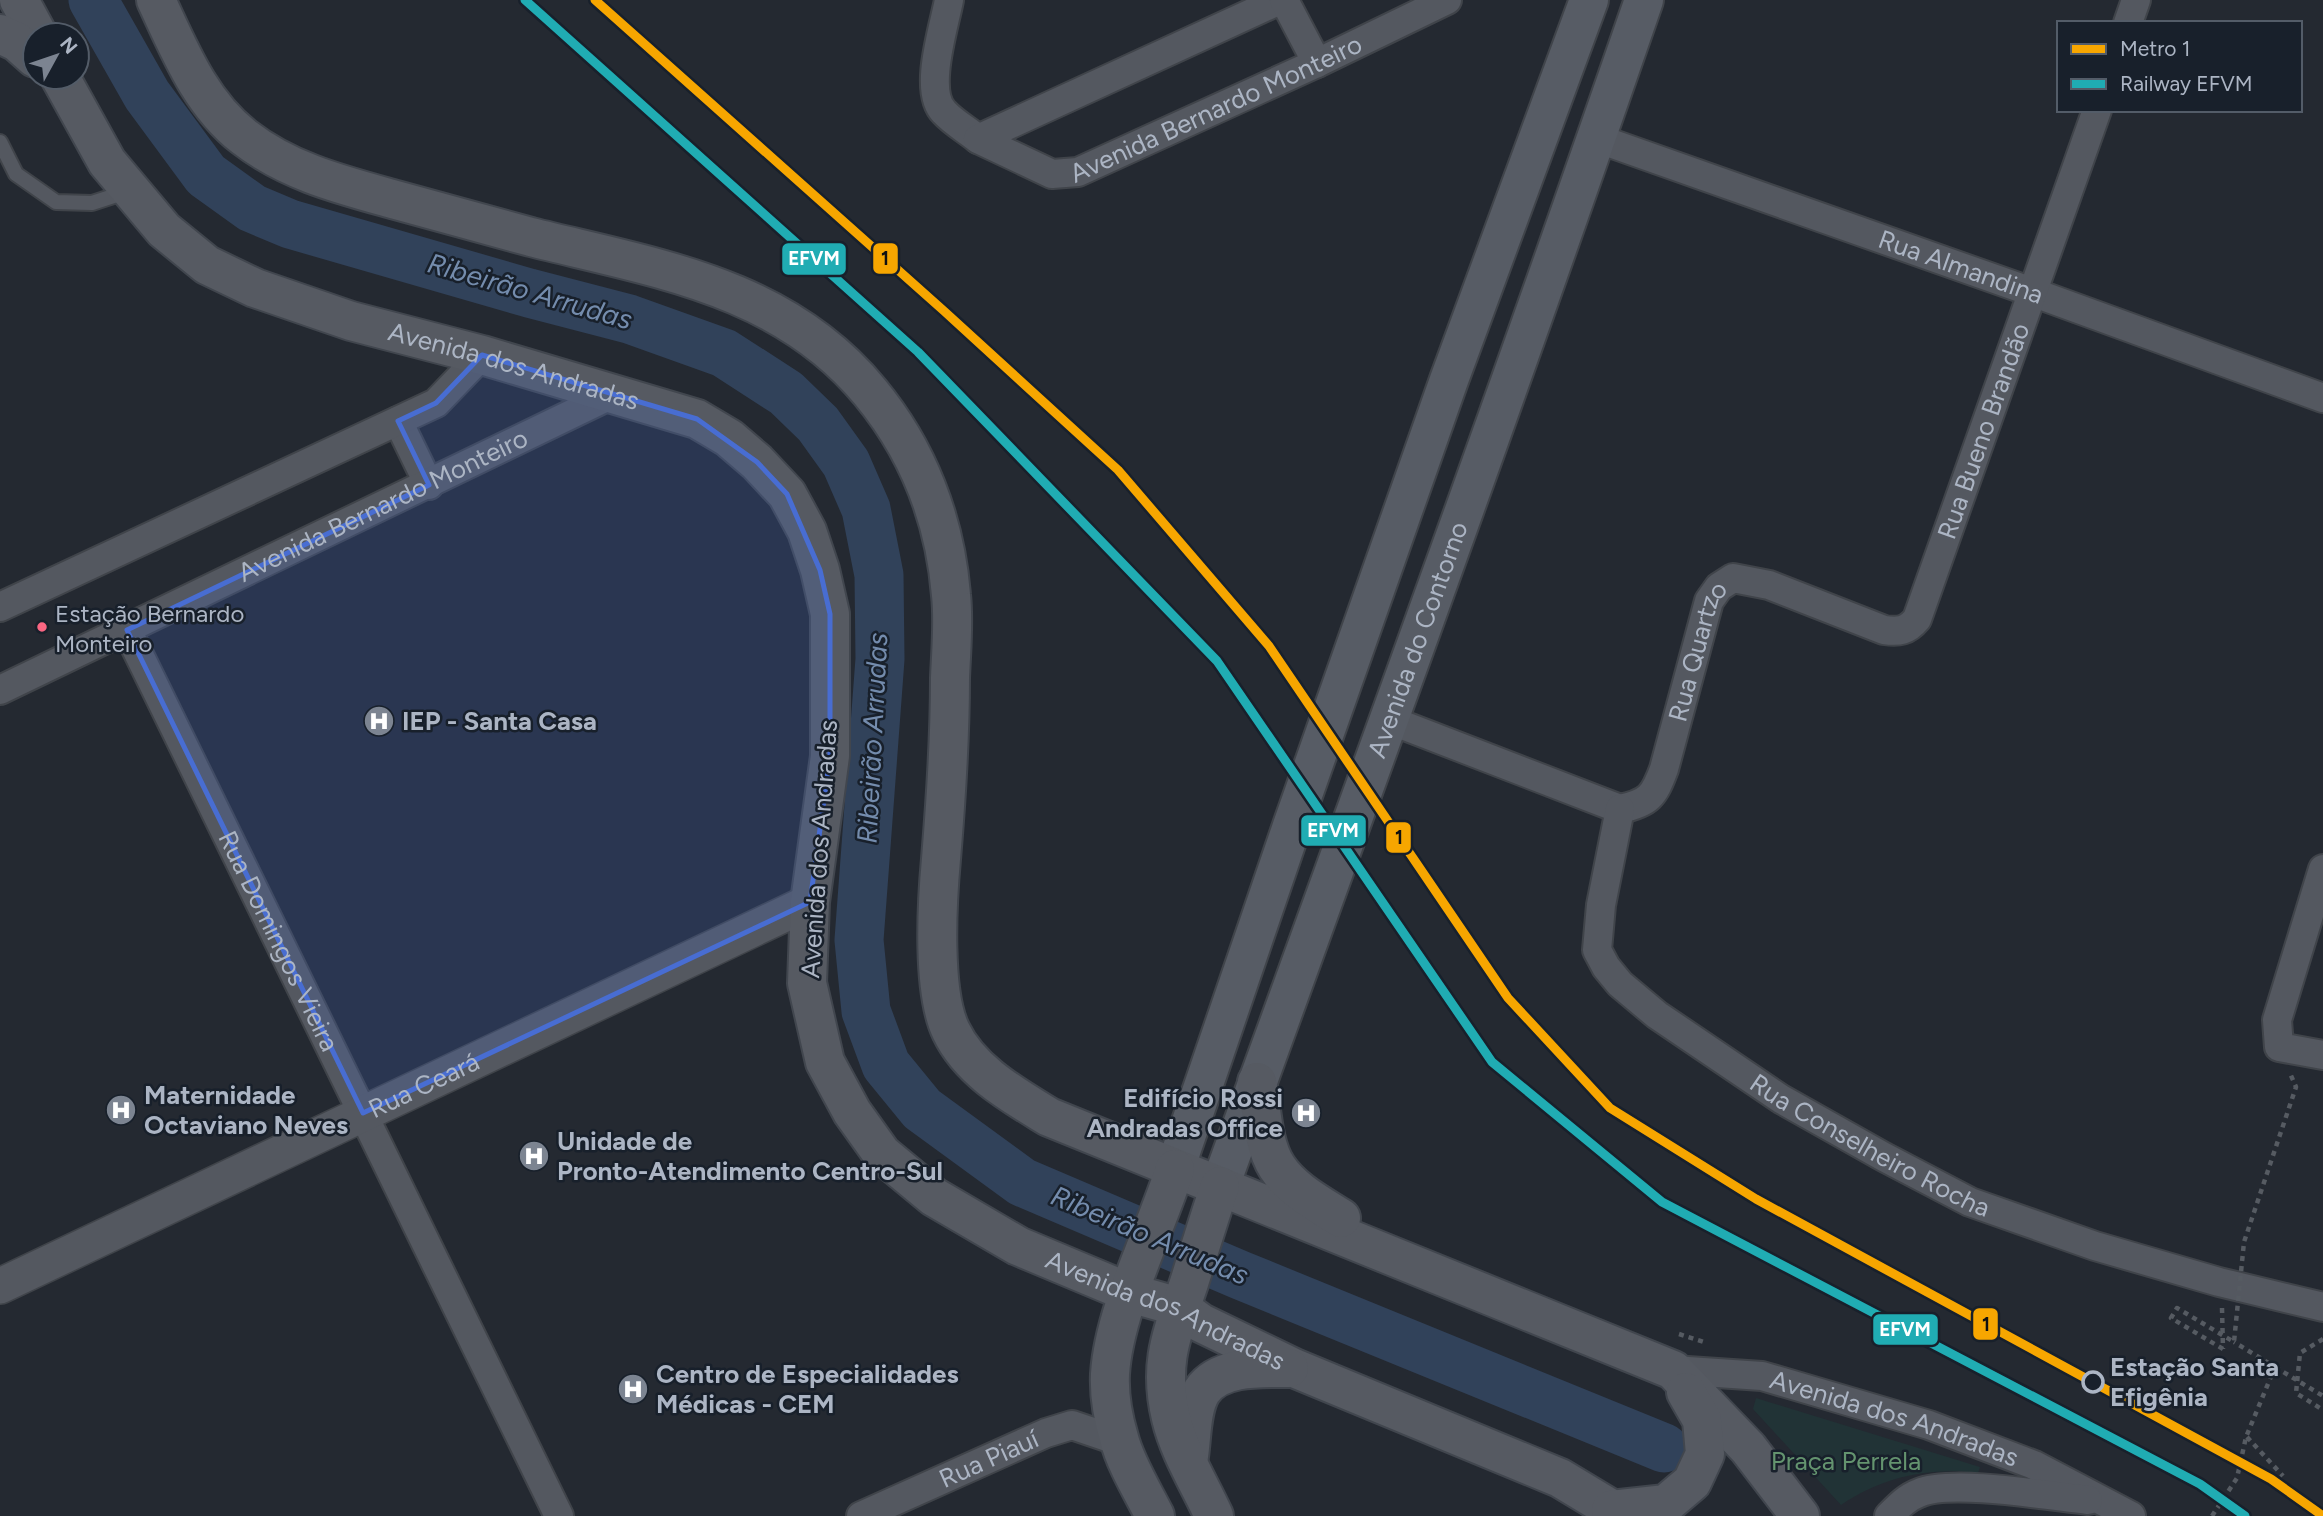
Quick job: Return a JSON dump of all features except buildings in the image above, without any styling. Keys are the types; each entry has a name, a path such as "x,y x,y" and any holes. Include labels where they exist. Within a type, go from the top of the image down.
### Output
{"main road":[{"path":"19,0 30,21"},
{"name":"Avenida dos Andradas","path":"156,0 202,92 244,137 284,163 323,180 531,237 636,261 694,278 744,297 794,324 832,354 867,389 897,427 919,468 936,510 946,551 952,598 946,788 937,899 940,993 951,1031 973,1062 1004,1089 1049,1117 1171,1183 1377,1249 1454,1283 1673,1370 1748,1448 1800,1516"},
{"name":"Avenida do Contorno","path":"1154,1516 1119,1441 1112,1408 1110,1376 1113,1351 1132,1287 1171,1183 1292,826 1449,380 1588,0"},
{"name":"Avenida do Contorno","path":"1214,1516 1172,1420 1166,1387 1167,1351 1257,1082 1508,390 1644,0"},
{"path":"0,34 21,46"},
{"name":"Avenida dos Andradas","path":"66,91 107,162 164,230 207,265 255,288 351,321 482,355 697,419 729,438 757,462 787,494 807,531 820,570 830,614 830,755 810,902 807,983 825,1062 852,1112 882,1154 934,1197 1018,1246 1132,1287 1182,1301 1201,1323 1294,1368 1560,1478 1617,1513"},
{"path":"1257,1082 1267,1144 1277,1167 1297,1188 1347,1222 1377,1249"},
{"path":"1188,1461 1197,1402 1202,1390 1240,1368 1294,1368"},
{"path":"1617,1513 1666,1504 1692,1482 1705,1454 1702,1420 1673,1370"}],"street":[{"name":"Avenida Bernardo Monteiro","path":"949,0 934,83 935,97 942,111 978,139 1052,174 1078,172 1317,63 1447,0"},
{"path":"978,139 1282,0 1317,63"},
{"path":"2129,21 2136,0"},
{"name":"Rua Bueno Brandão","path":"1909,629 1922,609 2096,112"},
{"name":"Rua Almandina","path":"1596,138 2323,398"},
{"path":"0,607 436,403 482,355"},
{"name":"Avenida Bernardo Monteiro","path":"0,690 615,393"},
{"path":"398,421 429,485"},
{"name":"Rua Quartzo","path":"1620,809 1640,805 1656,792 1709,601 1719,587 1732,578 1769,585 1884,630 1909,629"},
{"name":"Rua Domingos Vieira","path":"127,630 559,1516"},
{"path":"1386,724 1620,809"},
{"name":"Rua Conselheiro Rocha","path":"1620,809 1601,905 1597,950 1620,984 1657,1015 1781,1099 1970,1202 2095,1246 2219,1282 2323,1307"},
{"path":"2323,869 2277,1020 2284,1059 2323,1055"},
{"name":"Rua Ceará","path":"0,1286 810,902"},
{"name":"Avenida dos Andradas","path":"1673,1370 1762,1376 1929,1425 2035,1465 2131,1516"},
{"name":"Rua Piauí","path":"861,1516 1046,1433 1072,1425 1119,1441"},
{"name":"Avenida dos Andradas","path":"1889,1516 1903,1502 1921,1491 1945,1488 2105,1502"}],"lane":[{"path":"0,142 16,174 55,201 92,203 131,191"}],"path":[{"path":"2234,1342 2244,1242 2296,1087 2284,1059"},
{"path":"2219,1282 2222,1307 2223,1349 2171,1318 2177,1308 2234,1342 2323,1396"},
{"path":"2323,1339 2300,1353 2296,1393 2323,1410"},
{"path":"2212,1516 2237,1478 2246,1437 2275,1367"},
{"path":"2246,1437 2283,1476"}],"highlighted area":[{"path":"482,355 697,419 757,462 787,494 820,570 830,614 830,756 810,902 363,1113 127,630 429,485 398,421 436,403"}],"green space":[{"name":"Praça Perrela","path":"1756,1398 1980,1467 1978,1473 1941,1472 1907,1476 1873,1487 1841,1505 1753,1409"}],"waterway":[{"name":"Ribeirão Arrudas","path":"93,0 147,95 206,175 252,208 290,224 629,319 724,353 786,393 818,424 846,463 866,509 879,575 880,659 859,940 866,1011 886,1065 922,1109 1022,1182 1240,1275 1664,1448"}],"metro line":[{"name":"1","path":"595,0 1118,470 1269,646 1508,998 1610,1108 1756,1199 2271,1479 2323,1516"}],"rail line":[{"name":"EFVM","path":"525,0 918,352 1217,661 1492,1062 1662,1202 2200,1484 2245,1516"}],"place":[{"name":"Estação Bernardo Monteiro","path":"42,627"},
{"name":"IEP - Santa Casa","path":"379,721"},
{"name":"Maternidade Octaviano Neves","path":"121,1110"},
{"name":"Edifício Rossi Andradas Office","path":"1306,1113"},
{"name":"Unidade de Pronto-Atendimento Centro-Sul","path":"534,1156"},
{"name":"Estação Santa Efigênia","path":"2093,1382"},
{"name":"Centro de Especialidades Médicas - CEM","path":"633,1389"}]}
